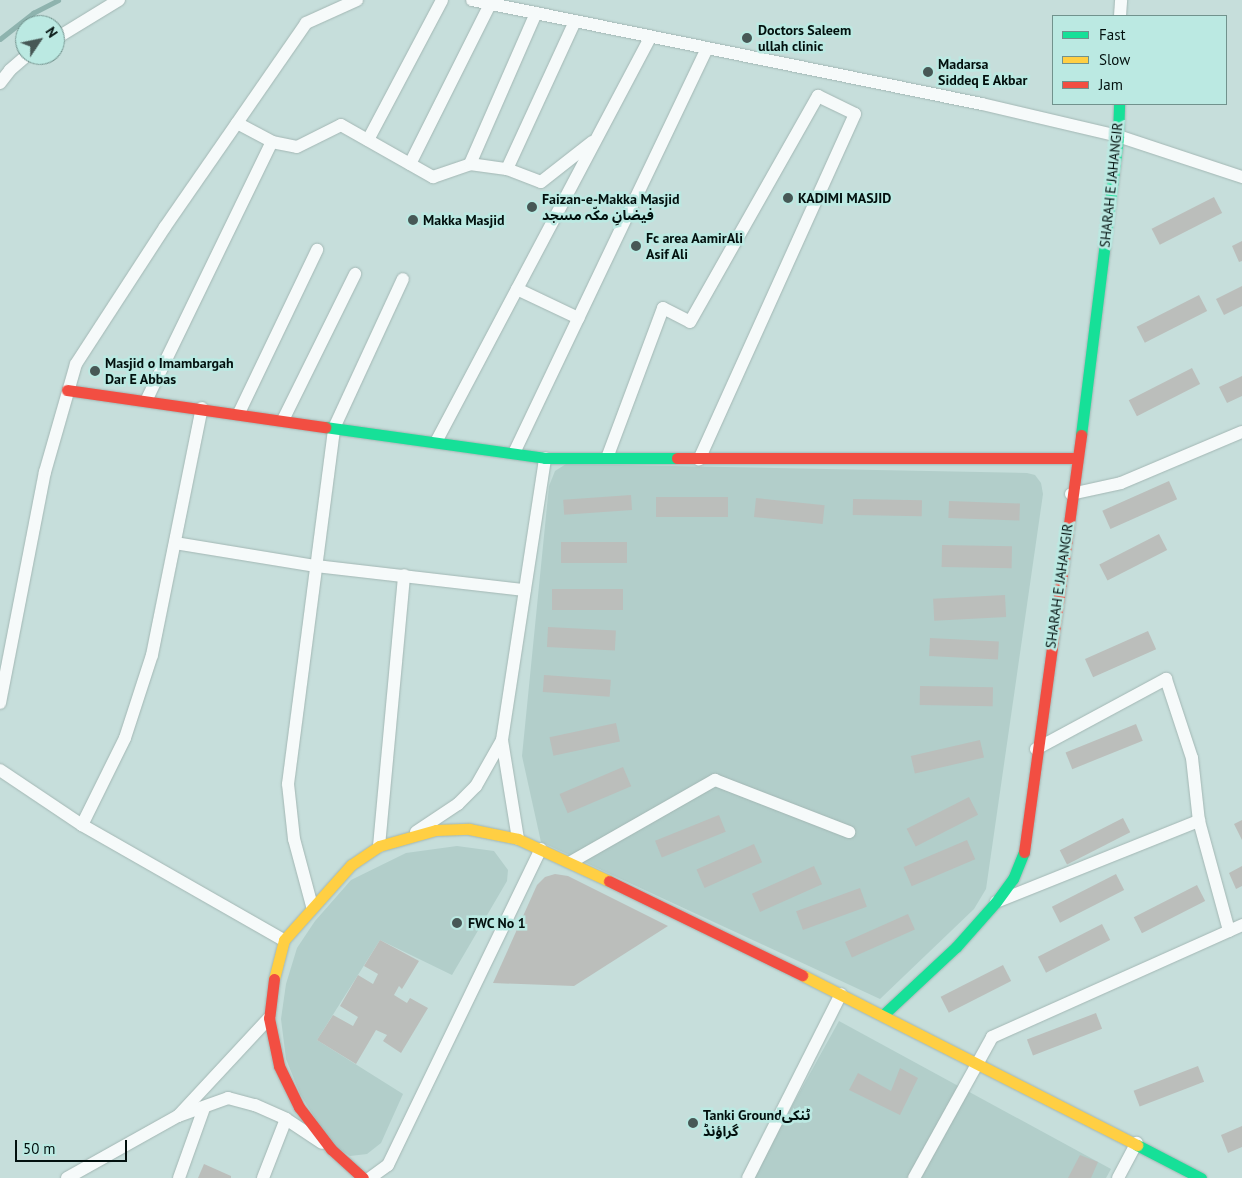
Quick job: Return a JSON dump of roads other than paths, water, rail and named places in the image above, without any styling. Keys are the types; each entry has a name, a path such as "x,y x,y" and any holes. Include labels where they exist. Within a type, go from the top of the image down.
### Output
{"street":[{"path":"65,32 120,0"},
{"path":"0,703 45,472 76,364 306,23 357,0"},
{"path":"368,140 442,0"},
{"path":"472,0 982,104 1118,136 1242,177"},
{"path":"1120,15 1122,0"},
{"path":"410,164 490,4"},
{"path":"470,164 536,14"},
{"path":"507,169 575,21"},
{"path":"436,442 650,37"},
{"path":"514,453 707,49"},
{"path":"0,83 16,65"},
{"path":"607,458 663,308 690,322 818,96 855,114 699,459"},
{"name":"SHARAH E JAHANGIR","path":"883,1015 956,947 996,902 1013,879 1024,851 1071,494 1088,389 1118,136 1119,105"},
{"path":"237,123 272,142 297,147 341,125 433,177 470,164 507,169 541,182 596,139"},
{"path":"146,400 272,142"},
{"path":"239,413 317,250"},
{"path":"283,420 355,274"},
{"path":"312,906 294,839 288,784 334,428 403,279"},
{"path":"517,289 578,318"},
{"path":"67,390 545,458 1076,458"},
{"path":"82,825 125,738 152,655 202,408"},
{"path":"1071,494 1122,483 1242,432"},
{"path":"518,839 502,740 545,458"},
{"path":"175,543 316,566 525,590"},
{"path":"379,846 404,575"},
{"path":"1036,749 1166,678 1192,758 1199,821 1229,931"},
{"path":"410,836 458,804 476,786 502,740"},
{"path":"0,770 82,825 284,940"},
{"path":"571,862 715,780 850,832"},
{"path":"996,902 1199,821"},
{"path":"331,1149 299,1107 279,1066 269,1018 272,985 284,940 312,906 351,866 379,846 436,830 469,829 518,839 571,862 978,1062 1201,1178"},
{"path":"370,1178 388,1165 541,849"},
{"path":"914,1178 992,1037 1242,925"},
{"path":"748,1178 841,994"},
{"path":"178,1116 269,1018"},
{"path":"67,1178 178,1116 228,1098 255,1105 286,1119 331,1149 363,1178"},
{"path":"179,1178 204,1108"},
{"path":"263,1178 286,1119"},
{"path":"1118,1178 1136,1143"}],"waterway":[{"path":"0,39 33,13 58,0"}],"place":[{"name":"Doctors Saleem ullah clinic","path":"747,38"},
{"name":"Madarsa Siddeq E Akbar","path":"928,72"},
{"name":"KADIMI MASJID","path":"788,198"},
{"name":"Faizan-e-Makka Masjid فیضانِ مکّہ مسجد","path":"532,207"},
{"name":"Makka Masjid","path":"413,220"},
{"name":"Fc area AamirAli Asif Ali","path":"636,246"},
{"name":"Masjid o Imambargah Dar E Abbas","path":"95,371"},
{"name":"FWC No 1","path":"457,923"},
{"name":"Tanki Groundٹنکی گراؤنڈ","path":"693,1123"}]}
